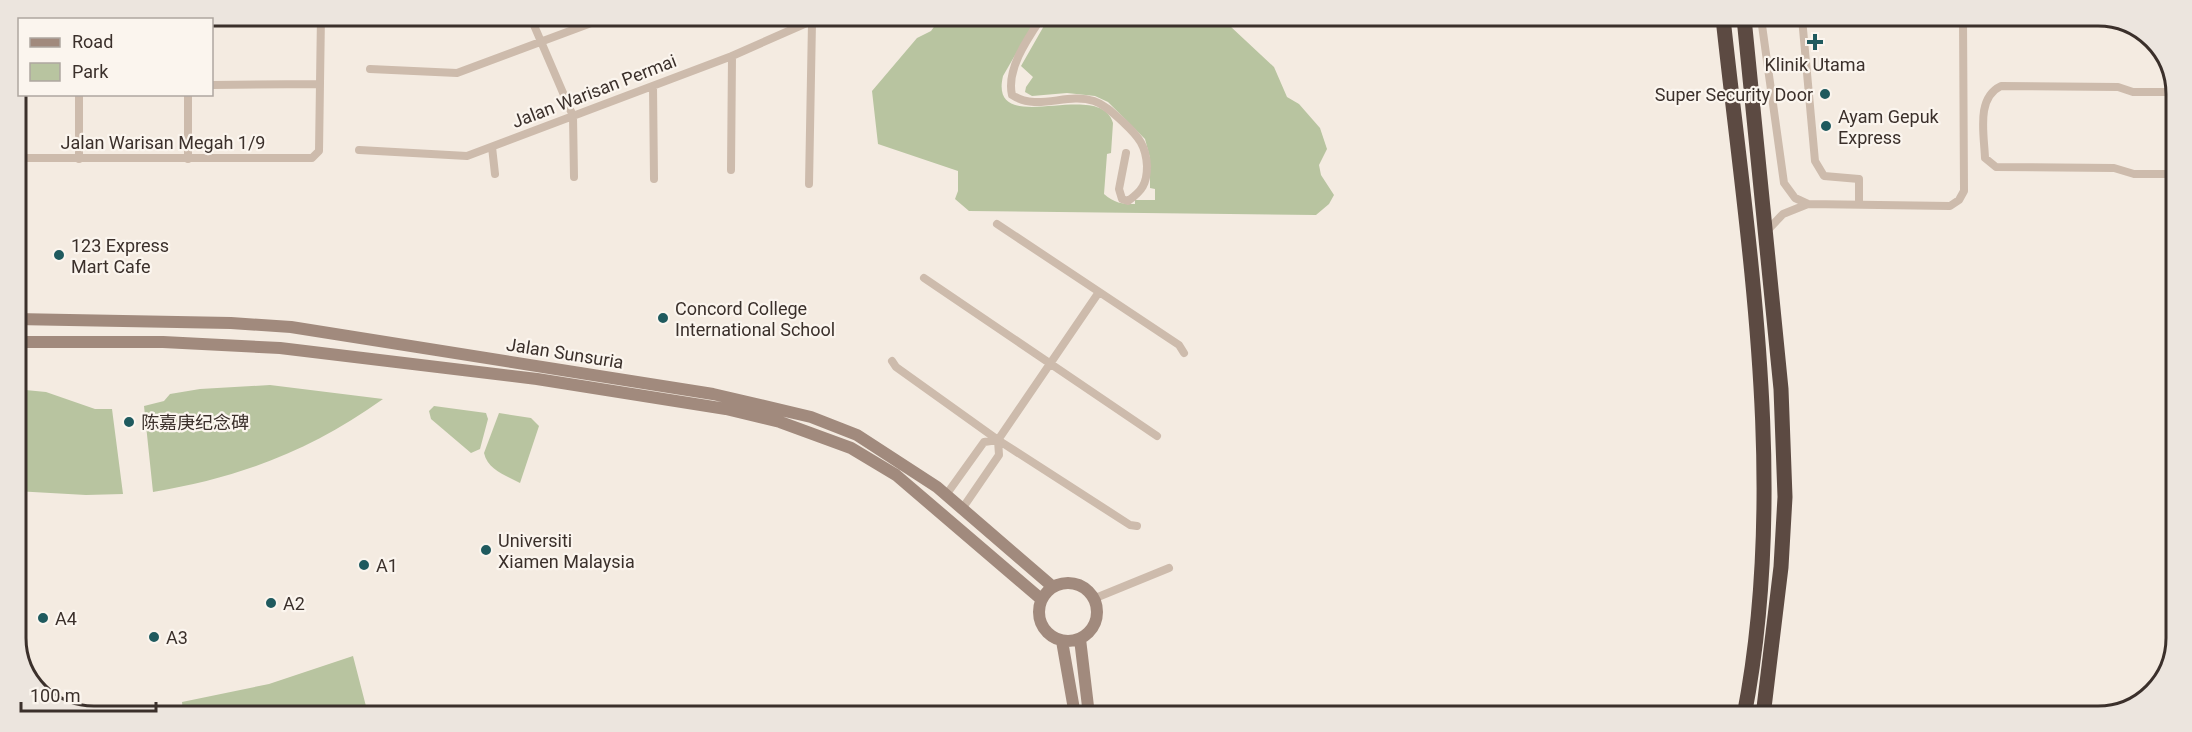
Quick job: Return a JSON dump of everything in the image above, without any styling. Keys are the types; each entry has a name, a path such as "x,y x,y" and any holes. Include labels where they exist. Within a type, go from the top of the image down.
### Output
{"highway":[{"path":"1717,26 1727,62"},
{"path":"1723,26 1755,308 1764,452 1758,624 1746,706"},
{"path":"1744,26 1781,390 1785,497 1781,567 1764,706"},
{"path":"1750,73 1751,26"}],"street":[{"path":"213,85 319,84 321,26"},
{"path":"534,26 573,116 574,177"},
{"path":"370,69 457,73 585,26"},
{"name":"Jalan Warisan Permai","path":"359,150 467,156 732,56 800,26"},
{"path":"809,184 816,26"},
{"path":"1037,26 1014,66 1010,84 1012,94 1023,102 1035,103 1071,98 1093,100 1104,106 1137,135 1144,146 1146,183 1140,193 1128,201 1122,199 1119,189 1126,153"},
{"path":"1762,26 1784,183 1795,198 1808,204"},
{"path":"1803,26 1815,161 1824,176 1859,178 1859,204"},
{"path":"1764,234 1782,214 1808,204 1950,206 1959,200 1964,191 1963,26"},
{"path":"732,56 732,170"},
{"name":"Jalan Warisan Megah 1/9","path":"26,158 312,158 319,151 319,84"},
{"path":"653,86 654,179"},
{"path":"2166,92 2133,92 2118,87 2001,86 1991,91 1984,105 1985,158 1996,167 2115,168 2134,174 2166,174"},
{"path":"80,96 80,159"},
{"path":"188,96 188,159"},
{"path":"492,147 495,174"},
{"path":"997,224 1179,345 1184,353"},
{"path":"924,278 1157,436"},
{"path":"962,509 999,455 998,440 1099,292"},
{"name":"Jalan Sunsuria","path":"26,319 231,323 291,327 713,394 811,417 857,435 946,495 1053,587"},
{"name":"Jalan Sunsuria","path":"26,342 163,342 280,348 537,379 726,409 780,422 851,448 896,475 1041,599"},
{"path":"892,361 896,367 998,440 1130,525 1137,526"},
{"path":"946,495 984,442 998,440"},
{"path":"1094,599 1168,567"},
{"path":"1071,584 1080,586 1094,599 1097,617 1094,626 1080,639 1062,641 1046,633 1041,625 1039,608 1041,599 1053,587 1071,584"},
{"path":"1080,639 1088,706"},
{"path":"1062,641 1073,706"}],"green space":[{"path":"935,26 1032,26 1003,76 1003,95 1012,104 1028,107 1088,105 1104,110 1113,123 1111,153 1107,154 1104,194 1118,202 1135,204 1135,200 1155,200 1155,189 1150,188 1150,158 1145,139 1108,102 1095,96 1067,93 1032,96 1025,92 1033,77 1021,66 1044,26 1230,26 1274,67 1287,97 1299,104 1320,128 1327,149 1319,165 1321,175 1334,195 1329,204 1316,215 969,211 955,199 958,191 958,171 878,144 872,91 917,38 931,31"},
{"path":"270,385 383,399 329,433 274,459 216,478 153,492 144,406 164,401 170,394 200,389"},
{"path":"26,390 46,392 95,409 112,409 123,494 86,495 26,492"},
{"path":"434,406 486,413 488,419 480,449 471,453 431,419 429,411"},
{"path":"499,413 531,418 539,426 520,483 493,468 484,453"},
{"path":"353,656 366,706 182,706 182,702 269,684"}],"place":[{"name":"Klinik Utama","path":"1815,42"},
{"name":"Super Security Door","path":"1825,94"},
{"name":"Ayam Gepuk Express","path":"1826,126"},
{"name":"123 Express Mart Cafe","path":"59,255"},
{"name":"Concord College International School","path":"663,318"},
{"name":"陈嘉庚纪念碑","path":"129,422"},
{"name":"Universiti Xiamen Malaysia","path":"486,550"},
{"name":"A1","path":"364,565"},
{"name":"A2","path":"271,603"},
{"name":"A4","path":"43,618"},
{"name":"A3","path":"154,637"}]}
